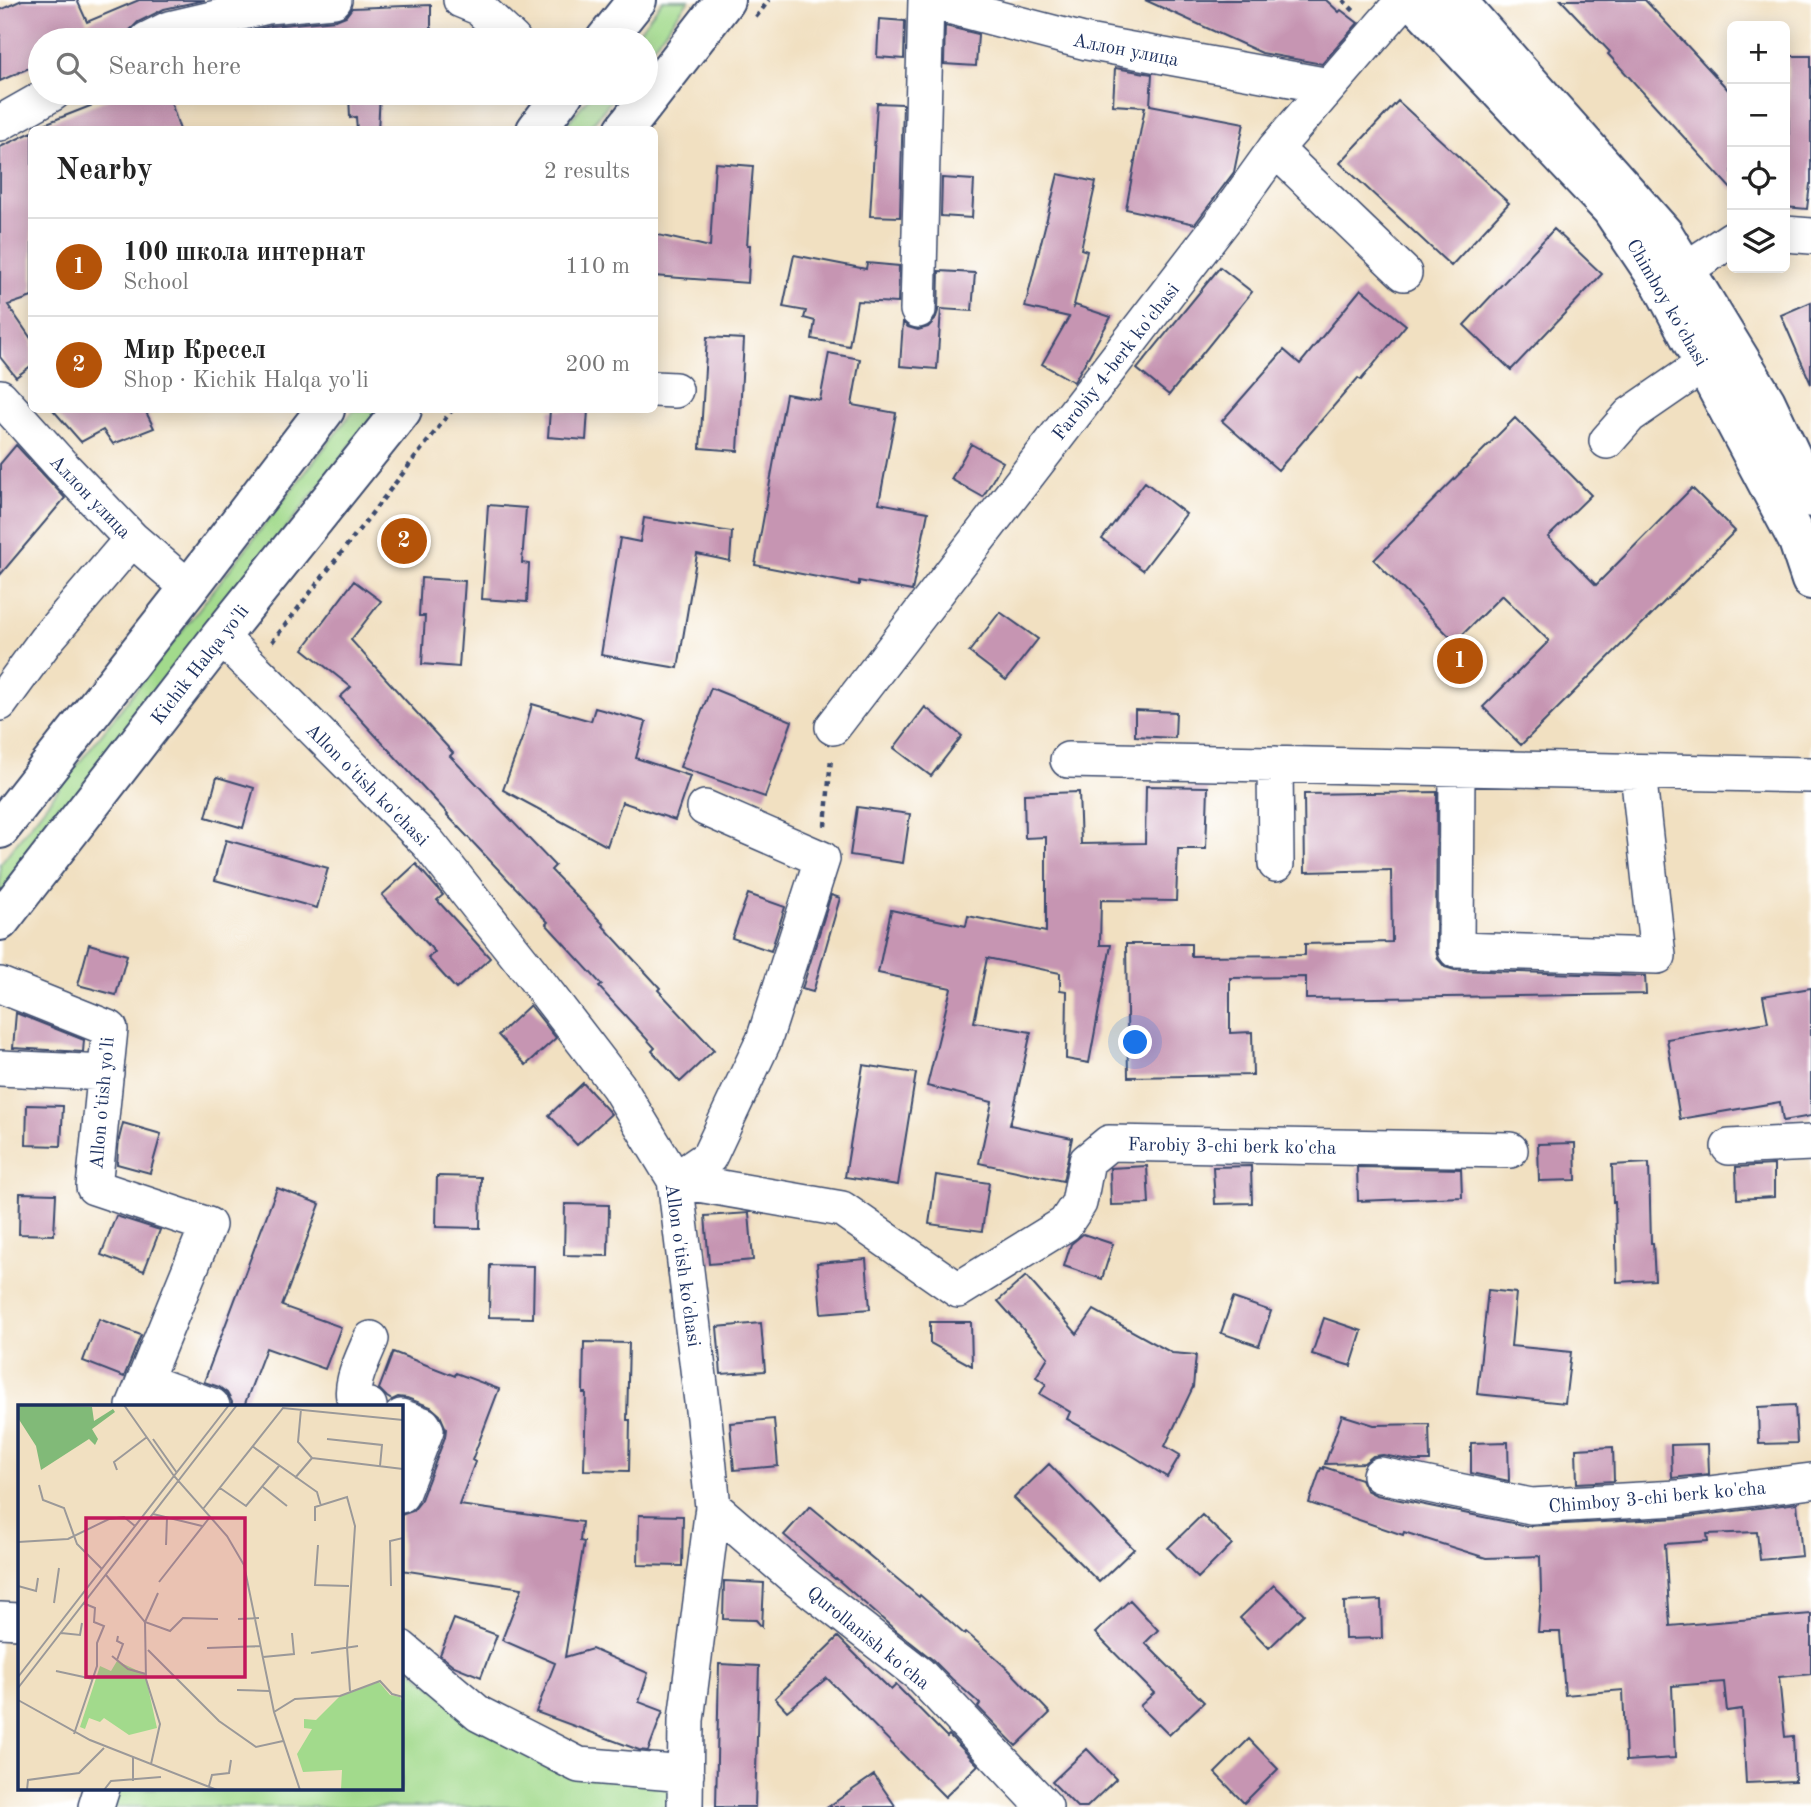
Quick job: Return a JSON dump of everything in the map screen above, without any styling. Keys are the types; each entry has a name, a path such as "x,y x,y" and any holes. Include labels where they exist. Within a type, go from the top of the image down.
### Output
{"main road":[{"path":"615,28 637,0"},
{"path":"658,86 725,0"},
{"name":"Chimboy ko'chasi","path":"1414,0 1674,277 1766,402 1811,498"},
{"name":"Chimboy ko'chasi","path":"1457,0 1663,233 1674,277 1704,364 1798,541 1811,580"},
{"path":"539,126 555,105"},
{"path":"627,126 643,105"},
{"path":"0,829 322,413"},
{"name":"Kichik Halqa yo'li","path":"0,920 219,637 400,413"}],"street":[{"path":"173,28 268,6 334,0"},
{"path":"461,0 478,7 500,28"},
{"path":"918,310 926,0"},
{"name":"Аллон улица","path":"926,0 1087,42 1329,86"},
{"name":"Farobiy 4-berk ko'chasi","path":"833,727 1224,220 1275,149 1404,0"},
{"path":"0,124 32,105"},
{"path":"1275,149 1404,273"},
{"path":"1790,234 1811,236"},
{"path":"1674,277 1727,242"},
{"path":"1607,441 1630,415 1704,364"},
{"name":"Аллон улица","path":"0,397 132,539 189,588"},
{"path":"0,703 46,640 132,539"},
{"name":"Allon o'tish ko'chasi","path":"219,637 253,667 428,843 618,1086 675,1180 713,1507 686,1720 685,1790"},
{"path":"1068,760 1811,775"},
{"path":"1275,764 1276,864"},
{"path":"1457,768 1456,950 1657,956 1638,772"},
{"path":"675,1180 709,1157 764,1040 822,859 705,808"},
{"name":"Allon o'tish yo'li","path":"0,985 110,1030 94,1187 208,1225 139,1394"},
{"path":"0,1068 106,1073"},
{"name":"Farobiy 3-chi berk ko'cha","path":"675,1180 842,1209 958,1290 1065,1224 1079,1203 1087,1161 1109,1143 1510,1150"},
{"path":"1729,1147 1811,1143"},
{"path":"365,1405 358,1403 353,1396 353,1387 371,1339"},
{"path":"139,1394 206,1405"},
{"path":"402,1417 423,1424 426,1430 402,1492"},
{"name":"Chimboy 3-chi berk ko'cha","path":"1380,1475 1531,1506 1678,1498 1811,1481"},
{"name":"Qurollanish ko'cha","path":"713,1507 793,1576 919,1674 1045,1807"},
{"path":"0,1620 18,1621"},
{"path":"402,1649 479,1714 579,1765 685,1790"},
{"path":"96,1807 101,1790"}],"path":[{"path":"253,667 450,413"},
{"path":"822,859 833,727"}],"green space":[{"path":"663,0 689,0 658,40 658,28 641,28"},
{"path":"582,105 607,105 590,126 565,126"},
{"path":"352,413 376,413 0,896 0,864"},
{"path":"402,1662 484,1728 671,1781 674,1807 107,1807 112,1790 402,1790"}],"building":[{"path":"22,0 77,0 87,22 139,0 205,0 164,9 132,28 28,28 28,68 0,81 0,10"},
{"path":"1145,0 1326,0 1339,12 1341,10 1358,23 1322,64 1262,53"},
{"path":"1561,0 1645,0 1727,89 1727,185 1608,54 1610,52"},
{"path":"431,5 431,28 262,28 336,20 346,16 352,8"},
{"path":"879,19 905,21 904,59 877,57"},
{"path":"945,26 978,34 976,66 944,64"},
{"path":"1790,56 1811,56 1811,184 1807,209 1790,207"},
{"path":"1115,68 1152,74 1150,105 1244,123 1234,172 1195,224 1126,209 1145,107 1113,105"},
{"path":"1398,101 1509,203 1451,266 1340,163"},
{"path":"877,103 903,104 900,217 870,216"},
{"path":"93,105 172,105 179,126 39,126"},
{"path":"349,105 379,105 378,126 357,126 356,117 350,118"},
{"path":"28,134 28,298 8,305 28,334 28,368 16,377 0,357 0,147"},
{"path":"715,163 753,166 747,245 750,245 748,283 658,276 658,235 710,247"},
{"path":"1058,174 1096,182 1081,249 1087,251 1073,309 1075,305 1111,317 1074,382 1042,364 1069,317 1025,307"},
{"path":"942,178 974,180 972,218 941,216"},
{"path":"1554,229 1602,274 1511,370 1464,325"},
{"path":"794,255 866,269 867,263 899,266 898,303 857,301 849,346 812,339 815,321 804,318 806,311 783,307"},
{"path":"1220,267 1252,292 1169,395 1137,369"},
{"path":"939,271 975,273 972,311 941,309 937,369 900,366 903,322 918,330 928,327 935,320 938,311"},
{"path":"1361,289 1406,325 1361,380 1358,378 1278,470 1222,421 1284,350 1300,364"},
{"path":"1811,302 1811,384 1781,315"},
{"path":"707,337 744,339 738,451 700,448"},
{"path":"829,353 860,359 852,405 896,413 879,503 928,512 912,591 859,581 859,585 755,565 786,394 820,400"},
{"path":"56,413 146,413 154,428 113,444 103,430 81,442"},
{"path":"550,413 588,413 586,440 548,437"},
{"path":"1515,418 1591,495 1548,537 1596,585 1692,488 1735,531 1521,745 1483,707 1549,641 1502,595 1455,642 1374,560"},
{"path":"971,444 1003,462 983,497 951,479"},
{"path":"16,445 65,498 0,575 0,464"},
{"path":"1145,482 1186,514 1143,570 1102,539"},
{"path":"488,505 526,508 522,563 529,564 527,602 482,599"},
{"path":"644,518 732,532 730,561 697,554 678,668 601,655 620,538 640,542"},
{"path":"421,578 465,581 459,667 422,664 425,616 419,616"},
{"path":"354,581 381,601 351,640 453,753 450,756 555,866 551,870 604,925 660,988 658,990 714,1050 680,1082 652,1051 655,1048 599,987 602,985 546,924 548,922 340,697 351,687 303,649"},
{"path":"1000,612 1038,639 1006,680 969,652"},
{"path":"711,688 792,721 765,797 680,767"},
{"path":"532,704 591,721 595,708 646,722 636,758 690,776 675,820 622,802 607,846 503,790"},
{"path":"925,707 962,736 931,776 894,748"},
{"path":"1135,710 1176,712 1175,738 1135,736"},
{"path":"217,777 254,788 243,828 206,817"},
{"path":"1146,786 1208,787 1206,849 1178,849 1176,901 1101,900 1100,945 1111,945 1089,1063 1066,1059 1067,991 1060,990 1060,973 987,958 974,1022 1031,1032 1010,1125 1072,1138 1063,1181 979,1163 992,1102 927,1086 951,988 878,973 891,910 966,926 968,916 1046,932 1046,837 1025,838 1024,794 1079,792 1081,844 1145,843"},
{"path":"1437,792 1436,950 1438,959 1445,967 1455,970 1645,976 1646,994 1306,999 1306,977 1230,978 1230,1033 1252,1032 1253,1075 1128,1077 1126,944 1191,944 1191,956 1305,955 1305,944 1392,942 1391,870 1305,872 1304,794"},
{"path":"857,807 910,814 903,863 850,855"},
{"path":"226,840 328,868 317,908 215,880"},
{"path":"416,864 443,895 437,900 490,958 456,989 428,958 435,952 382,895"},
{"path":"748,894 785,907 771,951 732,938"},
{"path":"831,895 840,898 813,992 802,989"},
{"path":"89,944 127,955 116,995 78,985"},
{"path":"1811,988 1811,1116 1783,1121 1780,1102 1680,1119 1667,1039 1768,1022 1763,996"},
{"path":"530,1005 556,1038 526,1065 498,1035"},
{"path":"16,1013 84,1040 83,1052 13,1048"},
{"path":"863,1065 916,1073 898,1185 845,1177"},
{"path":"583,1083 611,1114 577,1145 549,1115"},
{"path":"27,1105 63,1106 61,1146 26,1145"},
{"path":"123,1123 161,1134 150,1173 117,1164"},
{"path":"1575,1143 1576,1180 1539,1181 1538,1144"},
{"path":"1649,1163 1655,1280 1617,1282 1612,1165"},
{"path":"1774,1165 1774,1197 1737,1199 1736,1167"},
{"path":"1147,1166 1149,1204 1111,1205 1110,1168"},
{"path":"1251,1166 1252,1203 1215,1204 1213,1167"},
{"path":"1357,1167 1461,1169 1462,1197 1358,1201"},
{"path":"936,1175 989,1183 982,1231 929,1224"},
{"path":"437,1176 481,1177 480,1228 436,1227"},
{"path":"277,1188 320,1204 282,1306 341,1327 325,1369 266,1348 244,1405 232,1405 227,1393 204,1382"},
{"path":"20,1193 56,1194 54,1235 19,1234"},
{"path":"565,1204 609,1205 608,1256 564,1255"},
{"path":"749,1213 753,1260 709,1264 705,1216"},
{"path":"116,1216 160,1230 144,1271 101,1255"},
{"path":"1083,1234 1113,1244 1102,1279 1064,1266 1071,1244"},
{"path":"866,1259 870,1309 821,1313 817,1263"},
{"path":"490,1265 534,1266 533,1318 489,1317"},
{"path":"1026,1276 1077,1334 1094,1310 1172,1353 1196,1355 1193,1387 1165,1446 1180,1455 1167,1477 1067,1419 1070,1412 1040,1394 1046,1384 1036,1377 1048,1357 998,1301"},
{"path":"1488,1290 1516,1293 1511,1346 1571,1352 1565,1403 1477,1394"},
{"path":"1233,1298 1271,1311 1259,1346 1221,1333"},
{"path":"1324,1318 1362,1331 1351,1366 1312,1354"},
{"path":"99,1319 141,1335 124,1377 83,1361"},
{"path":"930,1322 971,1322 972,1366 930,1343"},
{"path":"761,1323 765,1371 721,1374 717,1327"},
{"path":"584,1342 629,1343 629,1471 584,1470"},
{"path":"393,1352 455,1376 456,1373 499,1389 472,1460 475,1462 459,1505 582,1522 580,1541 584,1542 565,1657 592,1649 648,1673 639,1702 663,1711 648,1751 536,1712 555,1663 502,1640 522,1588 402,1570 402,1515 413,1511 420,1502 446,1429 440,1415 431,1407 407,1398 398,1397 392,1400 379,1389"},
{"path":"1795,1405 1797,1443 1759,1444 1758,1407"},
{"path":"1342,1415 1374,1425 1429,1424 1430,1461 1383,1455 1373,1456 1364,1463 1325,1464"},
{"path":"774,1419 778,1466 734,1470 730,1423"},
{"path":"1508,1442 1509,1481 1471,1473 1471,1443"},
{"path":"1708,1444 1709,1474 1672,1478 1671,1445"},
{"path":"1613,1447 1614,1481 1577,1483 1576,1449"},
{"path":"1049,1464 1134,1549 1099,1582 1014,1498"},
{"path":"1321,1468 1361,1479 1366,1490 1376,1495 1527,1526 1679,1518 1797,1503 1802,1556 1760,1560 1757,1532 1707,1534 1708,1541 1665,1544 1670,1626 1811,1614 1811,1674 1779,1677 1785,1737 1793,1736 1795,1781 1746,1783 1742,1709 1727,1711 1724,1682 1672,1686 1675,1758 1626,1761 1623,1690 1565,1695 1560,1632 1538,1632 1540,1556 1486,1558 1404,1532 1403,1535 1309,1503"},
{"path":"810,1506 964,1634 966,1632 1010,1671 1050,1713 1016,1746 978,1707 980,1704 933,1660 784,1535"},
{"path":"639,1515 683,1516 682,1566 638,1565"},
{"path":"1202,1515 1232,1544 1198,1578 1168,1548"},
{"path":"724,1581 764,1583 762,1627 756,1620 723,1619"},
{"path":"1274,1585 1304,1614 1269,1648 1240,1618"},
{"path":"1130,1600 1158,1630 1145,1643 1204,1702 1169,1735 1140,1706 1154,1693 1095,1633"},
{"path":"1381,1600 1382,1638 1345,1639 1344,1602"},
{"path":"454,1619 497,1635 481,1677 454,1666 440,1655"},
{"path":"838,1637 891,1690 896,1685 978,1765 945,1797 827,1678 787,1711 775,1698"},
{"path":"719,1664 759,1666 755,1807 716,1807"},
{"path":"1249,1739 1278,1769 1244,1803 1215,1773"},
{"path":"1087,1749 1116,1779 1087,1807 1077,1807 1052,1782"},
{"path":"874,1775 896,1807 828,1807"}],"place":[{"name":"Мир Кресел","path":"404,541"},
{"name":"100 школа интернат","path":"1460,661"}]}
